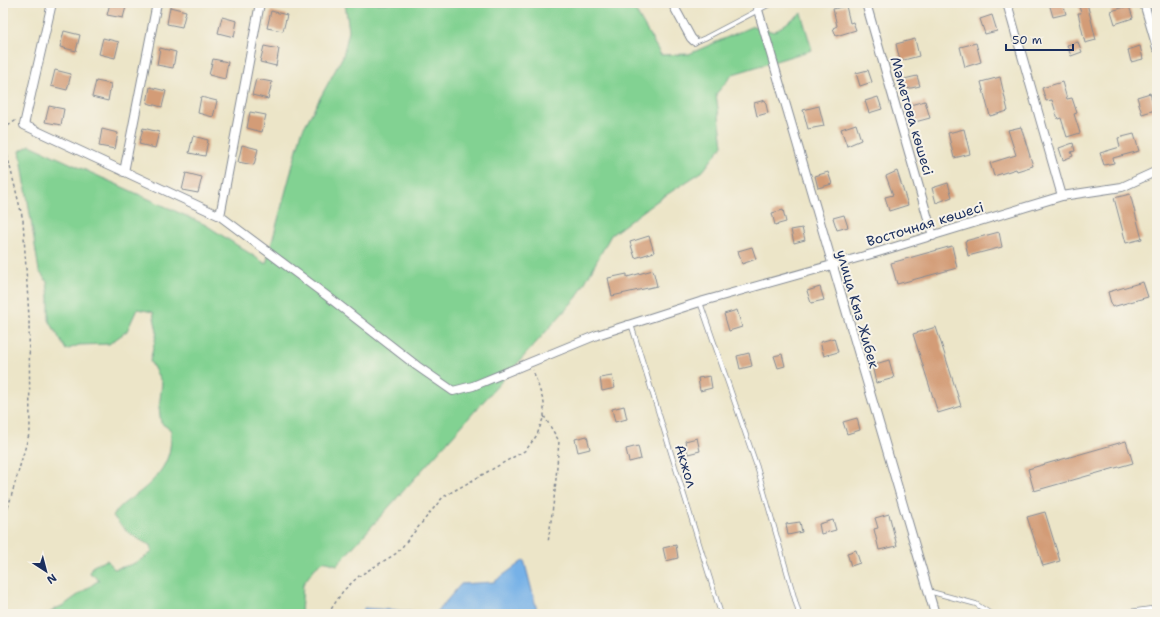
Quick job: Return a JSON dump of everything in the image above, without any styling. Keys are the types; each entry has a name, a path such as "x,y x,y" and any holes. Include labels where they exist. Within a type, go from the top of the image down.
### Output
{"street":[{"path":"52,3 24,125 220,216 260,3"},
{"path":"124,172 157,3"},
{"path":"672,3 694,41"},
{"name":"Мәметова көшесі","path":"866,3 933,236"},
{"path":"1007,3 1062,196"},
{"path":"1144,3 1157,48"},
{"name":"улица Кыз Жибек","path":"758,10 935,614"},
{"name":"Восточная көшесі","path":"220,216 453,391 473,386 597,336 700,302 933,236 1062,196 1122,188 1157,171"}],"lane":[{"path":"694,41 705,38 772,3"},
{"path":"700,302 756,467 799,614"},
{"name":"Акжол","path":"631,324 721,614"},
{"path":"928,591 976,604 991,614"},
{"path":"1114,614 1157,608"}],"path":[{"path":"3,129 15,121 24,125"},
{"path":"3,138 23,220 29,316 30,423 28,438 3,525"},
{"path":"328,614 343,591 359,576 396,552 444,497 526,450 537,435 544,416 544,403 530,362"},
{"path":"544,416 559,441 555,491 548,543"}],"green space":[{"path":"345,3 631,3 661,55 689,54 753,26 774,32 801,13 812,50 733,74 716,94 723,145 703,171 657,201 611,235 577,297 337,565 324,561 315,568 303,584 301,614 48,614 64,605 99,580 90,573 93,566 107,560 114,569 120,568 134,563 152,552 150,545 129,533 113,516 123,504 147,486 158,475 166,462 171,444 171,430 161,423 159,408 162,383 150,361 157,332 153,312 137,309 127,331 109,344 79,345 66,350 49,320 49,297 47,282 39,271 20,151 30,145 206,225 266,264 302,131 343,56 349,31"}],"water":[{"path":"524,560 538,614 363,614 364,608 436,613 461,584 494,582"}],"building":[{"path":"110,3 127,3 123,18 107,15"},
{"path":"1049,3 1063,3 1066,14 1053,17"},
{"path":"1078,3 1087,3 1096,40 1085,43 1078,13 1081,13"},
{"path":"846,6 850,23 853,22 856,30 836,36 833,28 837,26 833,9"},
{"path":"1129,6 1133,18 1115,24 1111,11"},
{"path":"170,7 186,11 182,27 167,24"},
{"path":"271,11 287,15 283,31 267,28"},
{"path":"992,15 997,31 985,34 980,19"},
{"path":"222,17 237,21 234,37 218,33"},
{"path":"64,31 80,35 76,51 60,47"},
{"path":"103,38 119,42 115,58 99,54"},
{"path":"915,39 919,56 900,61 896,44"},
{"path":"1078,42 1082,52 1071,56 1067,45"},
{"path":"976,43 981,62 965,67 960,47"},
{"path":"264,46 279,49 276,66 260,62"},
{"path":"1140,46 1143,59 1131,62 1128,50"},
{"path":"160,48 176,52 173,68 157,65"},
{"path":"213,59 228,62 225,79 209,75"},
{"path":"55,70 71,74 67,90 51,86"},
{"path":"868,70 872,82 860,86 856,73"},
{"path":"917,76 920,86 907,89 904,79"},
{"path":"1000,77 1008,111 990,116 981,82"},
{"path":"256,79 272,82 268,99 252,95"},
{"path":"96,81 111,84 108,101 92,97"},
{"path":"1062,82 1067,99 1072,98 1077,113 1074,114 1080,133 1067,137 1061,118 1058,119 1052,100 1046,101 1042,88"},
{"path":"150,87 166,91 162,107 147,103"},
{"path":"1150,93 1155,110 1142,114 1137,97"},
{"path":"201,97 217,101 213,117 198,113"},
{"path":"878,97 882,109 869,113 865,101"},
{"path":"765,100 768,113 757,116 754,103"},
{"path":"925,101 930,118 915,122 910,105"},
{"path":"49,106 64,109 61,125 45,122"},
{"path":"819,106 824,126 808,129 803,110"},
{"path":"250,112 266,115 262,132 247,128"},
{"path":"856,124 861,140 847,146 841,129"},
{"path":"1021,127 1033,166 1017,171 1016,169 994,176 990,163 1016,155 1008,130"},
{"path":"143,128 159,132 155,148 139,144"},
{"path":"102,129 118,133 115,149 99,146"},
{"path":"964,129 970,154 954,158 948,133"},
{"path":"1134,134 1139,151 1113,158 1114,163 1104,165 1100,153 1120,147 1118,138"},
{"path":"193,136 208,140 205,156 189,153"},
{"path":"1073,143 1075,151 1071,152 1073,156 1063,160 1059,148"},
{"path":"242,145 258,149 254,165 238,162"},
{"path":"897,171 908,205 889,211 885,197 893,195 886,176"},
{"path":"828,172 832,184 818,188 815,176"},
{"path":"186,173 202,177 198,193 182,190"},
{"path":"948,183 952,197 936,203 932,188"},
{"path":"1130,194 1142,239 1126,243 1114,198"},
{"path":"783,210 786,222 775,225 772,213"},
{"path":"844,215 848,227 837,230 833,218"},
{"path":"802,228 805,240 794,243 791,230"},
{"path":"999,232 1002,247 968,256 965,241"},
{"path":"649,236 654,252 635,258 630,242"},
{"path":"952,246 957,268 897,284 891,263"},
{"path":"752,247 756,259 742,264 738,251"},
{"path":"653,270 657,286 612,296 608,278 627,274 627,277"},
{"path":"1143,282 1148,297 1112,307 1108,292"},
{"path":"820,287 824,300 811,303 807,291"},
{"path":"737,310 742,327 729,331 724,314"},
{"path":"936,327 961,406 938,413 913,334"},
{"path":"834,338 838,352 824,356 820,342"},
{"path":"749,353 752,366 740,369 737,356"},
{"path":"782,354 785,366 778,368 774,356"},
{"path":"889,360 894,378 876,383 872,365"},
{"path":"612,376 615,388 602,391 600,378"},
{"path":"710,376 712,388 700,391 698,378"},
{"path":"624,406 627,419 615,422 612,409"},
{"path":"857,418 860,430 847,434 843,422"},
{"path":"587,436 590,449 578,452 575,439"},
{"path":"697,438 700,451 688,454 685,441"},
{"path":"1126,441 1133,463 1034,491 1028,469"},
{"path":"638,446 641,459 629,462 626,449"},
{"path":"1045,512 1060,561 1043,566 1027,517"},
{"path":"889,514 897,546 879,550 874,529 878,528 875,518"},
{"path":"833,520 836,530 821,534 819,524"},
{"path":"800,522 802,532 788,535 786,524"},
{"path":"676,545 678,558 666,561 663,548"},
{"path":"856,550 860,563 851,566 847,553"}]}
